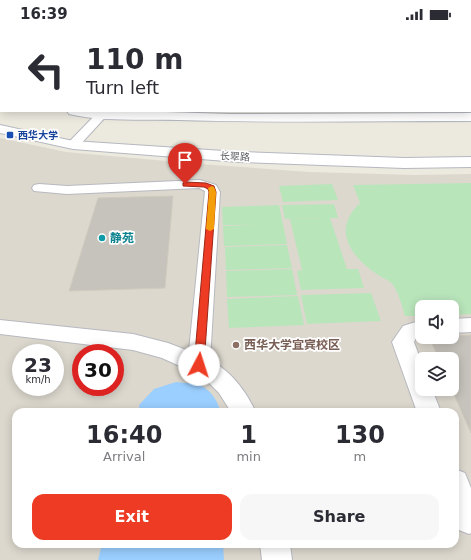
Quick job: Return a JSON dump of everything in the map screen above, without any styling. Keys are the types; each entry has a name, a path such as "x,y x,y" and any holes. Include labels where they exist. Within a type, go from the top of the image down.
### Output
{"main road":[{"path":"104,112 290,119 471,117"},
{"name":"长翠路","path":"0,129 73,145 246,157 404,163 471,162"}],"street":[{"path":"73,145 104,112"},
{"path":"39,188 67,190 200,184 212,188 213,192 199,365"},
{"path":"459,326 471,325"},
{"path":"0,327 133,342 168,351 210,370 227,386 241,408"},
{"path":"415,328 407,333 403,342 428,408"},
{"path":"459,497 465,520"},
{"path":"276,548 277,560"}],"shaded area":[{"name":"西华大学宜宾校区","path":"0,138 66,152 200,164 309,172 415,175 471,174 471,560 0,560"}],"green space":[{"path":"471,183 471,314 459,315 459,300 415,300 415,316 405,316 399,296 392,283 368,268 353,251 348,242 346,233 347,223 351,213 360,203 353,185"},
{"path":"332,184 338,200 283,202 279,186"},
{"path":"334,204 338,218 330,218 347,269 358,269 364,288 301,290 297,271 302,270 290,219 327,218 285,219 282,205"},
{"path":"279,205 287,244 224,246 223,226 257,225 223,225 222,207"},
{"path":"287,245 292,268 226,270 225,247"},
{"path":"292,269 297,295 227,297 226,271"},
{"path":"371,293 381,321 307,324 301,295"},
{"path":"298,296 304,325 229,328 227,299"}],"water":[{"path":"176,382 196,384 205,388 211,394 219,408 139,408 139,405 154,389"},
{"path":"101,548 223,548 224,560 98,560"}],"building":[{"name":"静苑","path":"173,196 165,288 69,291 98,198"},
{"path":"471,335 471,433 455,396 459,396 459,352 436,352 432,344 459,344 459,336"}],"slow traffic":[{"path":"210,229 212,188"}],"place":[{"name":"西华大学","path":"10,135"},
{"name":"静苑","path":"102,238"},
{"name":"西华大学宜宾校区","path":"236,345"}],"route":[{"path":"185,184 206,185 212,188 213,192 199,365"}]}
